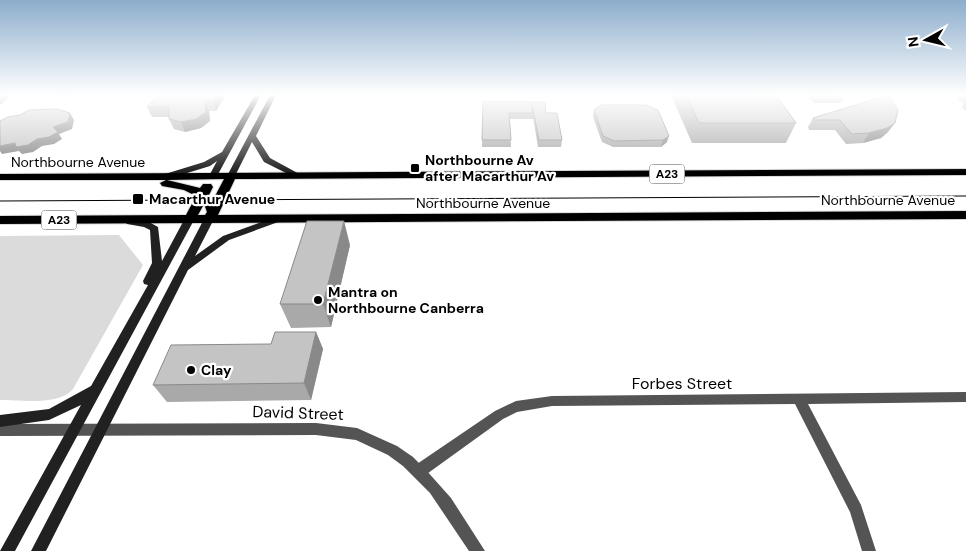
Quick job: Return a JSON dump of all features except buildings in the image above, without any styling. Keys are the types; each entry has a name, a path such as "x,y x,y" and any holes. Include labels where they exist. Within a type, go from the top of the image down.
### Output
{"highway":[{"name":"Northbourne Avenue","path":"0,177 966,172"},
{"path":"189,220 213,176"},
{"path":"211,216 231,176"},
{"path":"119,177 184,186 203,194 210,202 211,216"},
{"name":"Northbourne Avenue","path":"0,220 189,220 211,216 278,219 966,215"}],"main road":[{"path":"213,176 244,121"},
{"path":"231,176 260,121"},
{"path":"252,136 267,160 300,176"},
{"path":"165,176 215,161 227,151"},
{"path":"38,551 99,429 211,216"},
{"path":"183,270 226,238 278,219"},
{"path":"118,220 146,224 155,229 157,263 148,280 136,315"},
{"path":"7,551 189,220"},
{"path":"0,421 11,418 44,416 65,407 95,390"}],"street":[{"name":"Forbes Street","path":"419,471 499,415 516,407 552,401 966,397"},
{"path":"799,399 856,510 869,551"},
{"name":"David Street","path":"0,430 316,429 355,433 388,447 403,456 419,471 437,489 478,551"}],"shaded area":[{"path":"119,235 143,265 73,389 59,398 49,400 0,400 0,236"}],"tram line":[{"path":"0,201 966,196"}],"place":[{"name":"Northbourne Av after Macarthur Av","path":"415,168"},
{"name":"Macarthur Avenue","path":"138,199"},
{"name":"Mantra on Northbourne Canberra","path":"318,300"},
{"name":"Clay","path":"191,370"}]}
